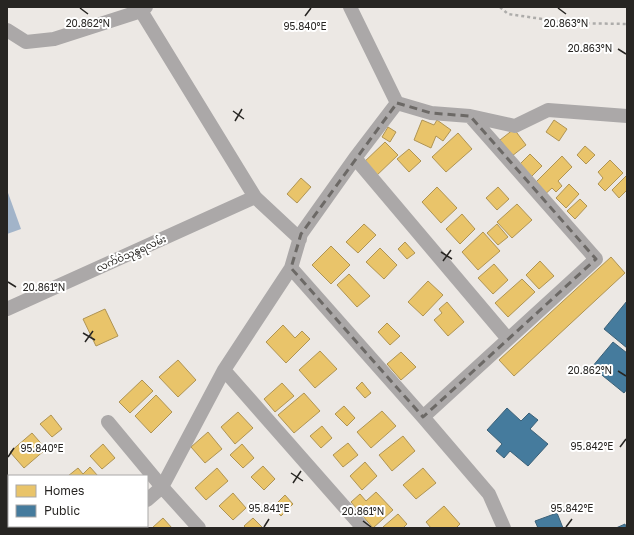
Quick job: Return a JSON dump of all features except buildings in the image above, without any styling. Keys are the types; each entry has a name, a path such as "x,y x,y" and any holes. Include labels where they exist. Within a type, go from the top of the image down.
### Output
{"street":[{"path":"350,7 397,103 431,113 470,116 515,126 548,110 627,116"},
{"path":"7,30 26,42 54,39 144,9 255,197 300,239"},
{"path":"148,499 162,487 224,370 291,268 302,234 355,158 397,103"},
{"path":"423,417 596,259 470,116"},
{"path":"355,158 508,340"},
{"name":"လက်ဝဲသုန္ဒရလမ်း","path":"7,309 255,197"},
{"path":"291,268 489,494 504,528"},
{"path":"224,370 364,528"},
{"path":"108,422 162,487 199,528"}],"path":[{"path":"500,7 508,14 570,23 627,24"}],"highlighted area":[{"path":"397,103 431,113 470,116 596,259 423,417 291,268 301,234"}],"water":[{"path":"7,190 21,229 7,234"}]}
